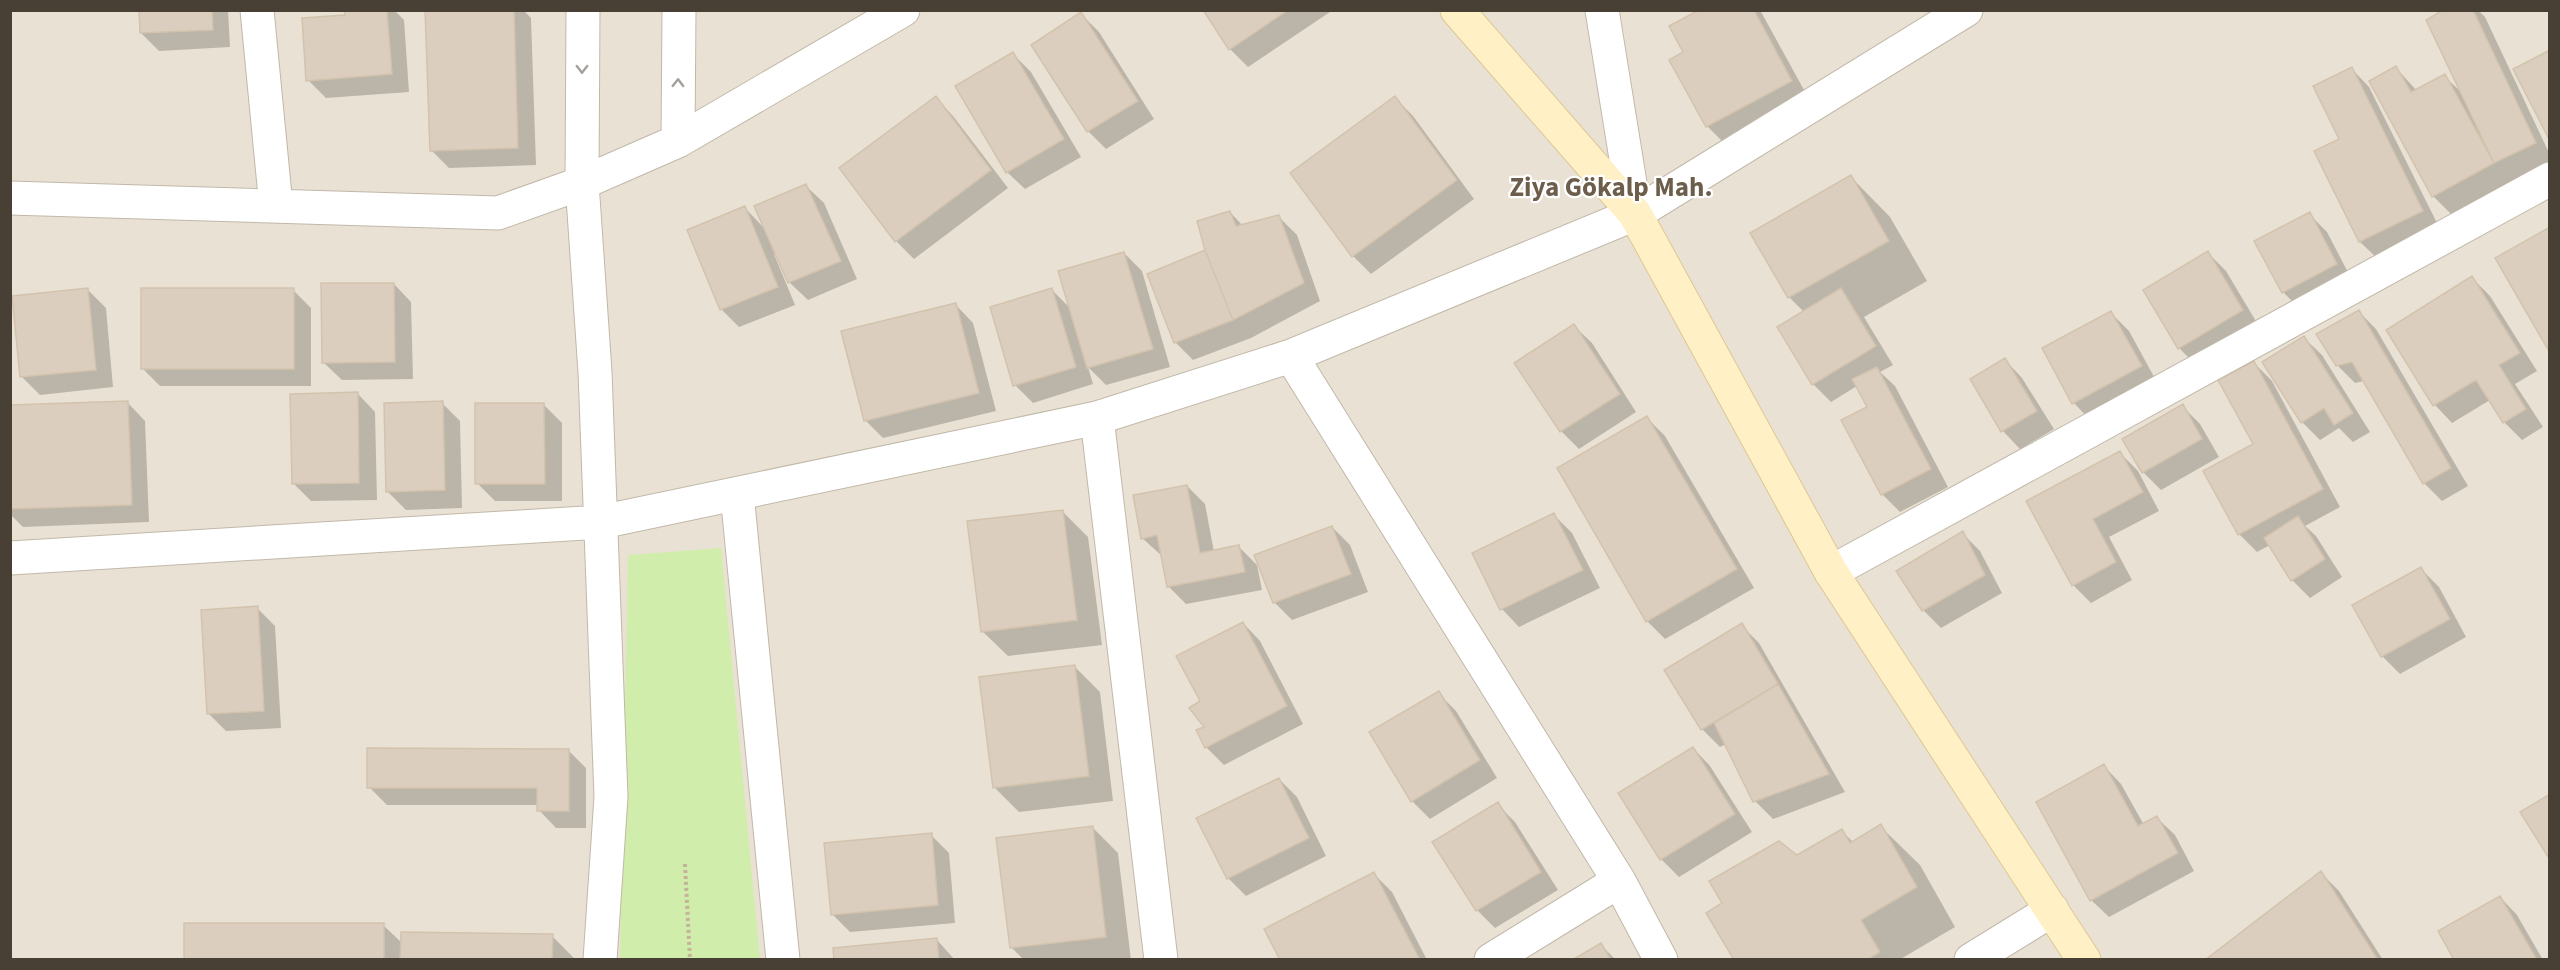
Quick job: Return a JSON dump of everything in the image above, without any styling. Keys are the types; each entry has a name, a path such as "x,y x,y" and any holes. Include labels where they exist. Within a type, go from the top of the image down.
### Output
{"street":[{"path":"257,10 276,206"},
{"path":"583,10 582,183 595,372 611,797 600,960"},
{"path":"678,141 679,10"},
{"path":"10,198 498,213 582,183 678,141 903,10"},
{"path":"1457,10 1635,213 1831,572 2084,960"},
{"path":"1602,10 1635,213"},
{"path":"10,558 601,522 1097,418 1291,356 1635,213 1966,10"},
{"path":"1831,572 2550,179"},
{"path":"1291,356 1619,881 1661,960"},
{"path":"1097,418 1161,960"},
{"path":"737,494 783,960"},
{"path":"1491,960 1619,881"},
{"path":"1971,960 2052,910"}],"path":[{"path":"686,864 690,960"}],"shaded area":[{"path":"11,11 2549,11 2549,959 11,959"}],"green space":[{"path":"721,548 760,959 620,960 628,555"}],"building":[{"path":"139,10 212,10 213,30 140,33"},
{"path":"344,10 387,10 392,74 306,81 302,18 345,15"},
{"path":"425,10 514,10 518,148 430,151"},
{"path":"1203,10 1288,10 1229,50"},
{"path":"1699,10 1754,10 1792,81 1706,127 1669,60 1683,52 1669,26"},
{"path":"2443,10 2473,10 2536,143 2494,163 2426,20"},
{"path":"1081,12 1138,101 1087,132 1031,45"},
{"path":"2550,50 2550,141 2513,69"},
{"path":"1013,52 1064,139 1006,173 955,86"},
{"path":"2396,66 2411,92 2445,74 2494,163 2432,197 2369,81"},
{"path":"2352,67 2423,211 2359,242 2314,151 2339,139 2313,86"},
{"path":"936,96 991,170 895,242 839,168"},
{"path":"1395,96 1457,180 1352,257 1290,173"},
{"path":"1851,175 1889,241 1788,298 1750,233"},
{"path":"806,184 841,261 788,283 754,206"},
{"path":"745,206 778,287 720,310 687,230"},
{"path":"1230,211 1236,226 1279,215 1304,283 1233,320 1205,250 1197,221"},
{"path":"2310,212 2337,264 2282,293 2254,241"},
{"path":"2550,227 2550,353 2495,258"},
{"path":"1205,250 1233,320 1174,343 1147,274"},
{"path":"2208,251 2243,310 2178,349 2143,290"},
{"path":"1124,252 1153,349 1087,368 1058,271"},
{"path":"2472,276 2520,353 2499,365 2526,409 2503,423 2476,380 2433,406 2386,330"},
{"path":"321,283 394,283 395,362 322,363"},
{"path":"88,288 96,370 20,377 12,296"},
{"path":"141,288 294,288 294,369 141,369"},
{"path":"1052,288 1076,367 1013,386 990,307"},
{"path":"1841,288 1876,346 1812,385 1777,327"},
{"path":"956,303 979,393 864,421 841,331"},
{"path":"2359,310 2451,468 2423,484 2352,362 2336,366 2316,334"},
{"path":"2111,311 2142,366 2072,404 2042,348"},
{"path":"1574,324 1620,394 1560,432 1514,363"},
{"path":"2304,336 2353,413 2334,425 2324,408 2301,423 2262,362"},
{"path":"2005,358 2037,411 2001,432 1970,379"},
{"path":"2254,361 2323,489 2238,535 2203,471 2253,444 2218,380"},
{"path":"1877,367 1931,469 1881,495 1841,420 1867,407 1852,379"},
{"path":"358,392 359,483 292,484 290,394"},
{"path":"128,401 132,505 10,509 10,405"},
{"path":"443,401 445,490 386,492 384,403"},
{"path":"475,403 544,403 545,484 475,484"},
{"path":"2183,404 2202,439 2142,473 2122,439"},
{"path":"1647,416 1737,569 1646,622 1557,468"},
{"path":"2120,451 2143,492 2093,519 2116,562 2072,586 2026,501"},
{"path":"1187,485 1200,553 1239,545 1245,572 1167,587 1157,535 1141,539 1133,495"},
{"path":"1063,510 1077,620 981,632 967,521"},
{"path":"1554,513 1583,570 1500,610 1472,553"},
{"path":"2298,516 2325,559 2291,581 2264,538"},
{"path":"1332,526 1351,574 1273,603 1254,555"},
{"path":"1963,531 1985,575 1922,611 1896,571"},
{"path":"2421,567 2450,619 2381,657 2352,605"},
{"path":"258,606 264,711 207,714 201,610"},
{"path":"1243,622 1287,706 1205,748 1196,730 1204,727 1189,708 1200,701 1176,656"},
{"path":"1742,623 1778,684 1701,730 1664,670"},
{"path":"1075,665 1089,776 993,788 979,677"},
{"path":"1778,684 1829,774 1753,802 1714,723"},
{"path":"1439,691 1480,760 1411,802 1369,732"},
{"path":"1693,747 1735,814 1660,860 1618,793"},
{"path":"367,748 569,749 569,811 537,811 537,788 367,788"},
{"path":"2104,764 2138,826 2157,816 2178,853 2090,901 2036,802"},
{"path":"1279,778 1309,838 1227,879 1196,818"},
{"path":"2550,794 2550,860 2520,812"},
{"path":"1498,802 1541,872 1476,911 1432,842"},
{"path":"1881,824 1917,887 1861,920 1880,952 1867,960 1734,960 1706,913 1722,903 1709,881 1779,841 1797,855 1842,829 1850,843"},
{"path":"1093,826 1106,937 1010,948 996,838"},
{"path":"932,833 938,905 831,915 824,843"},
{"path":"2321,871 2378,960 2205,960"},
{"path":"1374,872 1420,960 1280,960 1264,929"},
{"path":"2500,896 2537,960 2454,960 2438,931"},
{"path":"184,923 384,923 384,960 184,960"},
{"path":"401,932 553,934 552,960 400,960"},
{"path":"937,938 939,960 834,960 833,948"},
{"path":"1601,943 1611,960 1572,960"}],"district":[{"name":"Ziya Gökalp Mah.","path":"1611,187"}]}
